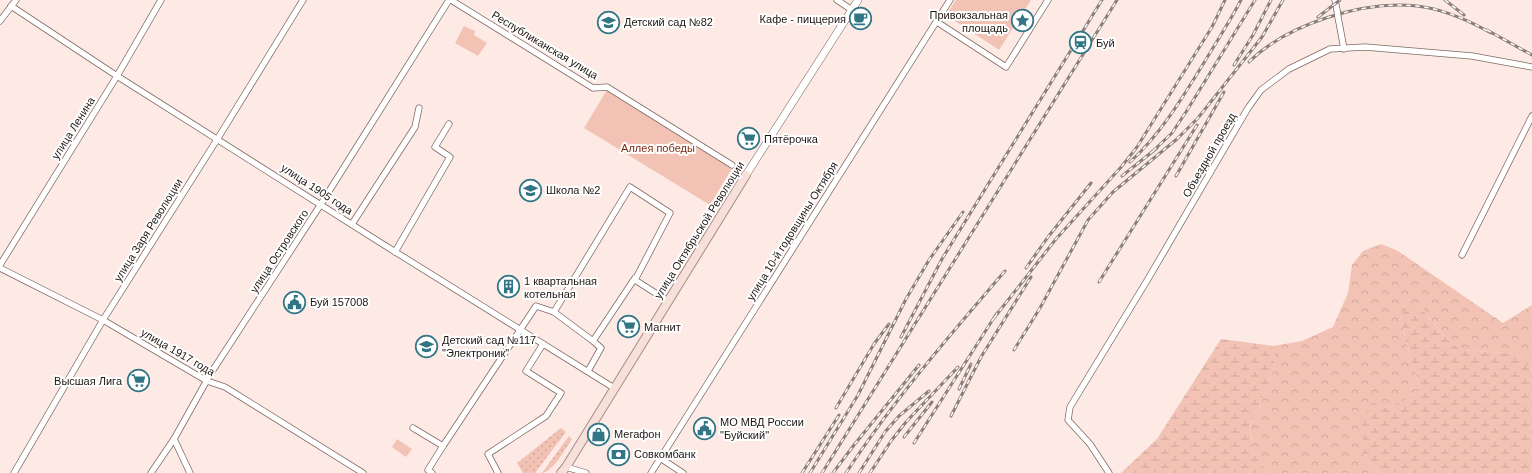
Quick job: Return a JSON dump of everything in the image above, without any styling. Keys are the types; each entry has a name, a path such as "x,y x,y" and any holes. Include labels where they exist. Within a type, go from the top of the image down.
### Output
{"main road":[{"name":"улица Октябрьской Революции","path":"564,470 746,175"}],"street":[{"path":"0,21 16,0"},
{"name":"улица Ленина","path":"0,265 117,76 161,0"},
{"name":"улица Заря Революции","path":"14,473 103,320 303,0"},
{"name":"Республиканская улица","path":"450,0 593,88 607,87 732,165"},
{"name":"улица Островского","path":"151,473 174,440 206,381 321,204 450,0"},
{"path":"837,0 852,10"},
{"name":"улица Октябрьской Революции","path":"746,175 858,0"},
{"name":"улица 10-й годовщины Октября","path":"651,473 950,0"},
{"path":"937,22 1006,67 1048,0"},
{"path":"1335,0 1344,49"},
{"name":"улица 1905 года","path":"11,6 117,76 218,138 395,252 614,388"},
{"name":"Объездной проезд","path":"1108,473 1090,444 1068,420 1070,408 1248,108 1261,90 1289,69 1330,49 1365,48 1472,56 1532,67"},
{"path":"352,224 415,127 419,108"},
{"path":"1462,254 1532,116"},
{"path":"395,252 450,157 435,147 449,124"},
{"path":"554,312 630,187 670,213 635,278 593,341"},
{"name":"улица 1917 года","path":"0,268 103,320 206,381 225,387 362,473"},
{"path":"635,278 668,301"},
{"path":"432,473 428,470 536,306 554,312 600,348 588,371"},
{"path":"498,473 488,454 546,416 561,393 526,371 543,344"},
{"path":"413,428 443,446"},
{"path":"174,440 190,473"},
{"path":"660,458 683,473"},
{"path":"564,470 586,473"}],"green space":[{"path":"956,0 1031,0 999,50 946,15"},
{"path":"464,26 475,31 474,35 487,43 478,56 455,43"},
{"name":"Аллея победы","path":"607,90 732,168 710,205 584,128"},
{"path":"1381,244 1398,251 1503,323 1532,305 1532,370 1517,354 1461,350 1444,336 1421,308 1400,316 1410,357 1420,387 1402,402 1385,408 1372,402 1364,455 1378,473 1269,473 1253,453 1250,423 1259,407 1275,367 1273,346 1302,341 1333,327 1348,293 1352,265 1363,251"},
{"path":"1409,306 1421,308 1444,336 1461,350 1517,354 1532,370 1532,473 1378,473 1364,455 1361,421 1372,402 1385,408 1402,402 1420,387 1410,357 1400,316"},
{"path":"1221,339 1273,346 1275,367 1259,407 1250,423 1253,453 1269,473 1121,473 1157,439"},
{"path":"561,428 566,432 535,473 523,473 517,463"},
{"path":"569,436 572,439 559,459 551,468 542,473"},
{"path":"397,439 412,449 406,457 392,447"}],"railway":[{"path":"901,337 942,259 1102,0"},
{"path":"822,473 1117,0"},
{"path":"994,318 1056,239 1122,166 1137,147 1212,27 1225,0"},
{"path":"1130,162 1151,140 1178,104 1241,0"},
{"path":"1153,151 1172,133 1255,0"},
{"path":"1234,65 1253,35 1271,0"},
{"path":"1014,350 1040,308 1088,220 1113,192 1177,139 1198,118 1262,37 1283,0"},
{"path":"1318,17 1340,0"},
{"path":"1445,0 1464,15"},
{"path":"1249,62 1265,48 1284,36 1305,26 1351,11 1374,7 1396,5 1427,7 1456,16 1491,33"},
{"path":"1487,30 1532,55"},
{"path":"1176,176 1224,92"},
{"path":"1099,282 1197,125"},
{"path":"1122,176 1157,148"},
{"path":"1026,268 1048,237 1091,183"},
{"path":"810,473 858,395 906,299 929,260 963,212"},
{"path":"846,473 883,420 942,344 1005,271"},
{"path":"951,416 981,357 1031,277"},
{"path":"914,443 997,313"},
{"path":"836,408 874,344 889,324"},
{"path":"959,389 971,364"},
{"path":"833,473 919,365"},
{"path":"870,473 891,441 906,422 958,367"},
{"path":"859,473 885,432 899,416 929,391"},
{"path":"904,437 932,402"},
{"path":"802,473 839,415"}],"place":[{"name":"Кафе - пиццерия","path":"861,19"},
{"name":"Привокзальная площадь","path":"1023,21"},
{"name":"Детский сад №82","path":"608,22"},
{"name":"Буй","path":"1080,43"},
{"name":"Пятёрочка","path":"749,139"},
{"name":"Школа №2","path":"531,190"},
{"name":"1 квартальная котельная","path":"509,287"},
{"name":"Буй 157008","path":"294,302"},
{"name":"Магнит","path":"628,327"},
{"name":"Детский сад №117 \"Электроник\"","path":"426,346"},
{"name":"Высшая Лига","path":"138,381"},
{"name":"МО МВД России \"Буйский\"","path":"705,428"},
{"name":"Мегафон","path":"599,434"},
{"name":"Совкомбанк","path":"618,454"}]}
